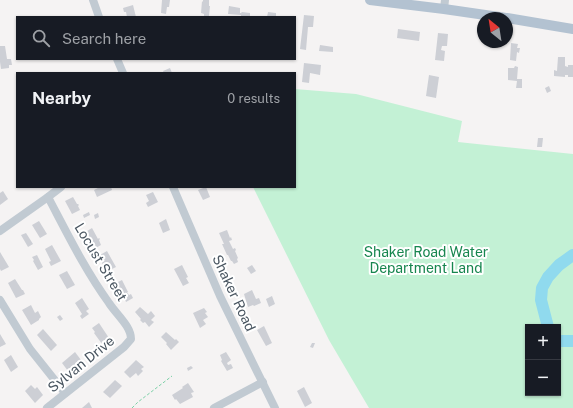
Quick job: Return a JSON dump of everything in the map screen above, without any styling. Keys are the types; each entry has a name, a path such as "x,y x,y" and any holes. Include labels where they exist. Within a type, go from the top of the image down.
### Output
{"main road":[{"path":"370,0 445,4 480,12"},
{"path":"513,19 573,29"}],"street":[{"path":"93,0 100,16"},
{"path":"117,60 123,72"},
{"path":"0,231 60,188"},
{"name":"Shaker Road","path":"173,188 220,296 275,408"},
{"name":"Locust Street","path":"48,197 91,275 108,302 128,327 131,334 131,339"},
{"path":"0,300 30,349 66,393"},
{"name":"Sylvan Drive","path":"47,408 124,347 131,339"},
{"path":"214,408 263,382"}],"path":[{"path":"132,408 172,376"}],"green space":[{"name":"Shaker Road Water Department Land","path":"296,89 356,94 462,121 458,142 573,154 573,408 369,408 329,340 253,188 296,188"}],"building":[{"path":"162,0 170,0 166,14 161,13"},
{"path":"203,0 209,0 209,16 204,16 204,14 201,13"},
{"path":"133,5 136,16 127,16 123,8"},
{"path":"229,6 240,8 240,13 250,13 250,16 241,16 228,14"},
{"path":"268,12 276,13 276,16 267,16"},
{"path":"304,15 314,16 313,27 308,27 306,50 300,49"},
{"path":"398,29 420,32 419,41 397,38"},
{"path":"438,33 448,34 447,46 442,46 441,50 445,51 444,61 435,60"},
{"path":"513,43 518,44 517,48 520,48 519,53 517,52 516,61 510,60 511,48 513,48"},
{"path":"320,45 333,47 333,52 319,51"},
{"path":"0,46 5,46 7,59 11,59 12,65 9,65 9,68 1,69"},
{"path":"558,57 565,57 565,66 568,67 568,65 573,65 573,77 568,77 568,75 565,75 565,77 554,76 554,70 557,71"},
{"path":"304,63 321,65 320,75 310,73 309,83 302,82"},
{"path":"515,66 518,67 517,79 522,79 522,88 516,88 517,81 508,80 508,68 514,68"},
{"path":"170,68 172,72 164,72"},
{"path":"429,75 439,77 436,98 426,96"},
{"path":"549,86 551,91 547,93 545,88"},
{"path":"538,138 543,138 542,147 537,147"},
{"path":"98,188 111,188 112,190 97,197 94,190"},
{"path":"206,188 210,197 203,200 198,190"},
{"path":"3,191 8,199 0,205 0,193"},
{"path":"153,192 158,202 148,207 146,203 149,201 146,195"},
{"path":"73,197 79,205 80,210 72,214 65,201"},
{"path":"89,212 90,215 84,218 83,215"},
{"path":"98,213 99,217 95,219 94,215"},
{"path":"166,219 170,230 163,233 159,223"},
{"path":"39,221 47,234 40,238 32,225"},
{"path":"92,228 98,239 100,239 101,245 94,249 84,233"},
{"path":"227,230 232,240 229,241 233,249 235,248 238,258 238,262 234,264 227,255 219,233"},
{"path":"26,233 33,244 28,247 21,235"},
{"path":"52,245 61,261 51,266 49,262 51,261 45,249"},
{"path":"107,251 116,267 108,271 101,261 100,255"},
{"path":"0,252 9,267 1,271 0,269"},
{"path":"37,255 43,267 38,270 32,257"},
{"path":"182,265 188,277 186,278 189,283 183,286 174,269"},
{"path":"252,265 256,271 251,274 247,268"},
{"path":"67,271 75,285 67,289 59,275"},
{"path":"15,279 25,294 16,298 8,283"},
{"path":"122,280 127,292 129,295 131,294 133,298 126,302 123,295 120,296 114,284"},
{"path":"252,290 256,299 259,298 261,303 248,307 244,294"},
{"path":"272,296 275,304 269,307 266,299"},
{"path":"82,298 89,309 86,311 89,314 82,319 80,316 82,314 75,303"},
{"path":"31,305 35,313 38,311 41,317 31,325 22,310"},
{"path":"140,307 148,314 151,311 155,316 151,320 154,322 149,327 145,322 143,323 140,320 141,319 135,312"},
{"path":"204,308 208,317 203,320 206,324 200,328 193,313"},
{"path":"60,315 63,319 60,321 57,317"},
{"path":"99,323 109,338 102,344 92,328"},
{"path":"264,326 272,343 266,346 257,330"},
{"path":"43,329 57,345 51,351 37,335"},
{"path":"166,332 179,342 171,350 161,337"},
{"path":"0,334 6,344 0,347"},
{"path":"312,343 315,343 313,348 310,347"},
{"path":"75,352 81,360 68,371 62,363"},
{"path":"226,352 231,360 227,363 228,365 231,364 233,368 227,371 221,361 220,355"},
{"path":"11,355 18,367 11,372 4,360"},
{"path":"136,360 144,367 141,369 143,371 138,376 136,373 130,378 124,372"},
{"path":"191,366 193,368 188,371 187,368"},
{"path":"115,380 122,386 110,398 103,392"},
{"path":"188,383 194,392 191,393 193,397 180,404 172,395"},
{"path":"31,385 35,389 37,387 43,395 35,403 25,391"},
{"path":"304,387 312,403 305,407 297,391"},
{"path":"89,402 92,408 82,408"}],"waterway":[{"path":"547,324 541,300 542,288 548,277 559,265 573,255"},
{"path":"561,341 573,341"}]}
